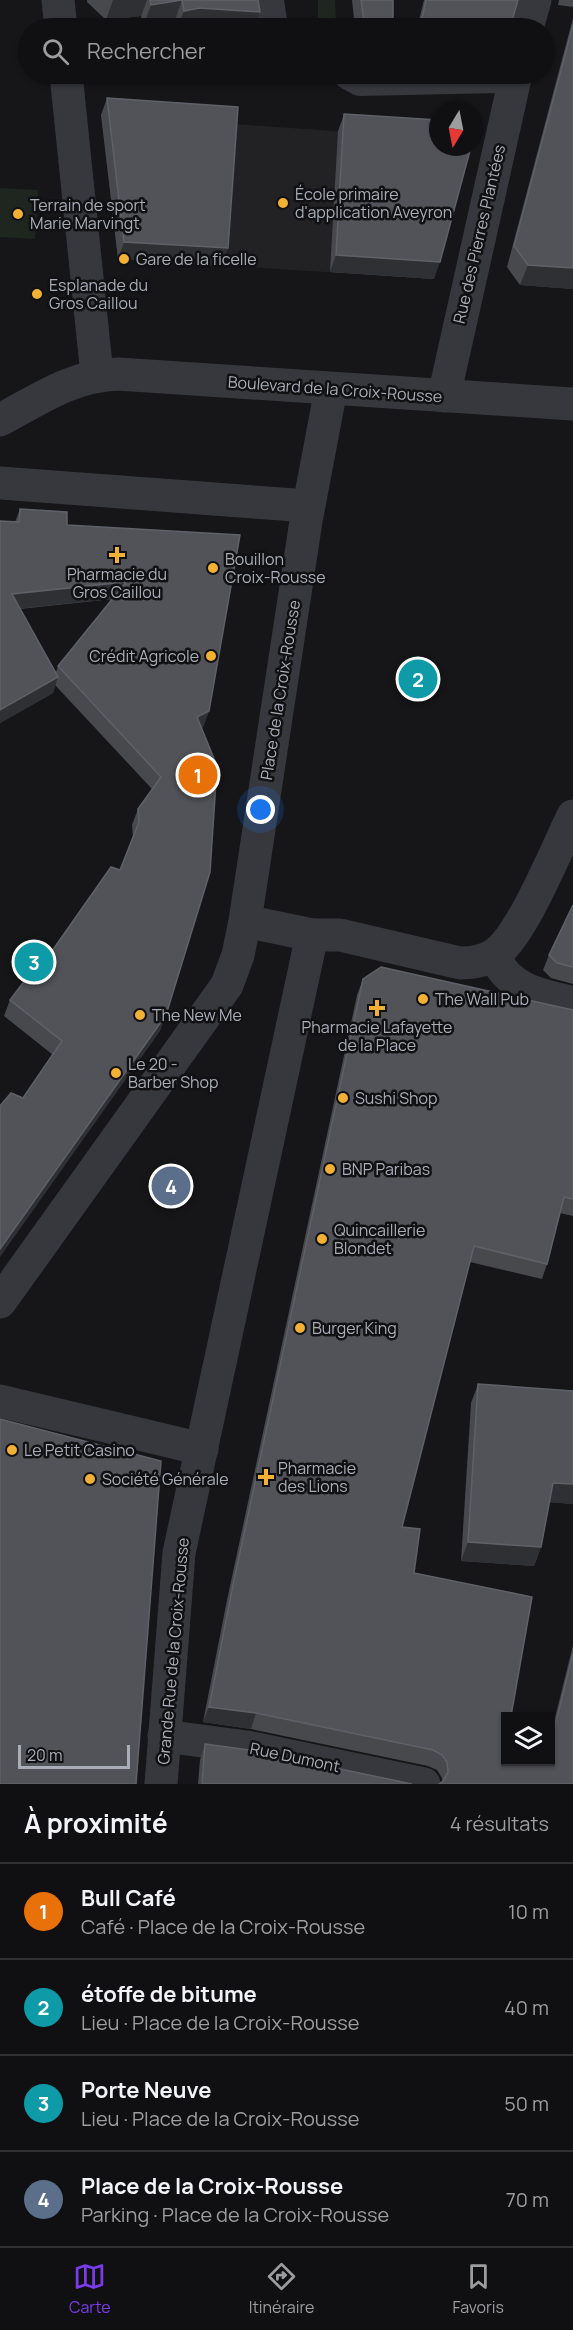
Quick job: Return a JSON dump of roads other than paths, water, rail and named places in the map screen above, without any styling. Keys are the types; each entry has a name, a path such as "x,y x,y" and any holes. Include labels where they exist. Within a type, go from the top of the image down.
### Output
{"street":[{"path":"58,0 60,18"},
{"path":"268,0 271,18"},
{"path":"530,18 535,0"},
{"path":"67,84 97,375"},
{"name":"Rue des Pierres Plantées","path":"444,396 506,84"},
{"name":"Boulevard de la Croix-Rousse","path":"0,420 73,381 97,375 118,374 573,404"},
{"name":"Place de la Croix-Rousse","path":"0,1302 227,984 238,955 308,506 331,389"},
{"path":"0,483 308,506"},
{"path":"245,921 312,935 340,935 460,963 473,963 494,955 515,933 573,816"},
{"path":"0,1401 202,1449 312,935"},
{"path":"494,955 499,968 533,993 573,1002"},
{"name":"Grande Rue de la Croix-Rousse","path":"160,1784 179,1553 202,1449"},
{"name":"Rue Dumont","path":"164,1736 247,1746 424,1784"}],"place":[{"name":"École primaire d'application Aveyron","path":"283,203"},
{"name":"Terrain de sport Marie Marvingt","path":"18,214"},
{"name":"Gare de la ficelle","path":"124,259"},
{"name":"Esplanade du Gros Caillou","path":"37,294"},
{"name":"Pharmacie du Gros Caillou","path":"117,555"},
{"name":"Bouillon Croix-Rousse","path":"213,568"},
{"name":"Crédit Agricole","path":"211,656"},
{"name":"étoffe de bitume","path":"418,679"},
{"name":"Bull Café","path":"198,775"},
{"name":"Porte Neuve","path":"34,962"},
{"name":"The Wall Pub","path":"423,999"},
{"name":"Pharmacie Lafayette de la Place","path":"377,1008"},
{"name":"The New Me","path":"140,1015"},
{"name":"Le 20 - Barber Shop","path":"116,1073"},
{"name":"Sushi Shop","path":"343,1098"},
{"name":"BNP Paribas","path":"330,1169"},
{"name":"Place de la Croix-Rousse","path":"171,1186"},
{"name":"Quincaillerie Blondet","path":"322,1239"},
{"name":"Burger King","path":"300,1328"},
{"name":"Le Petit Casino","path":"12,1450"},
{"name":"Pharmacie des Lions","path":"266,1477"},
{"name":"Société Générale","path":"90,1479"}]}
